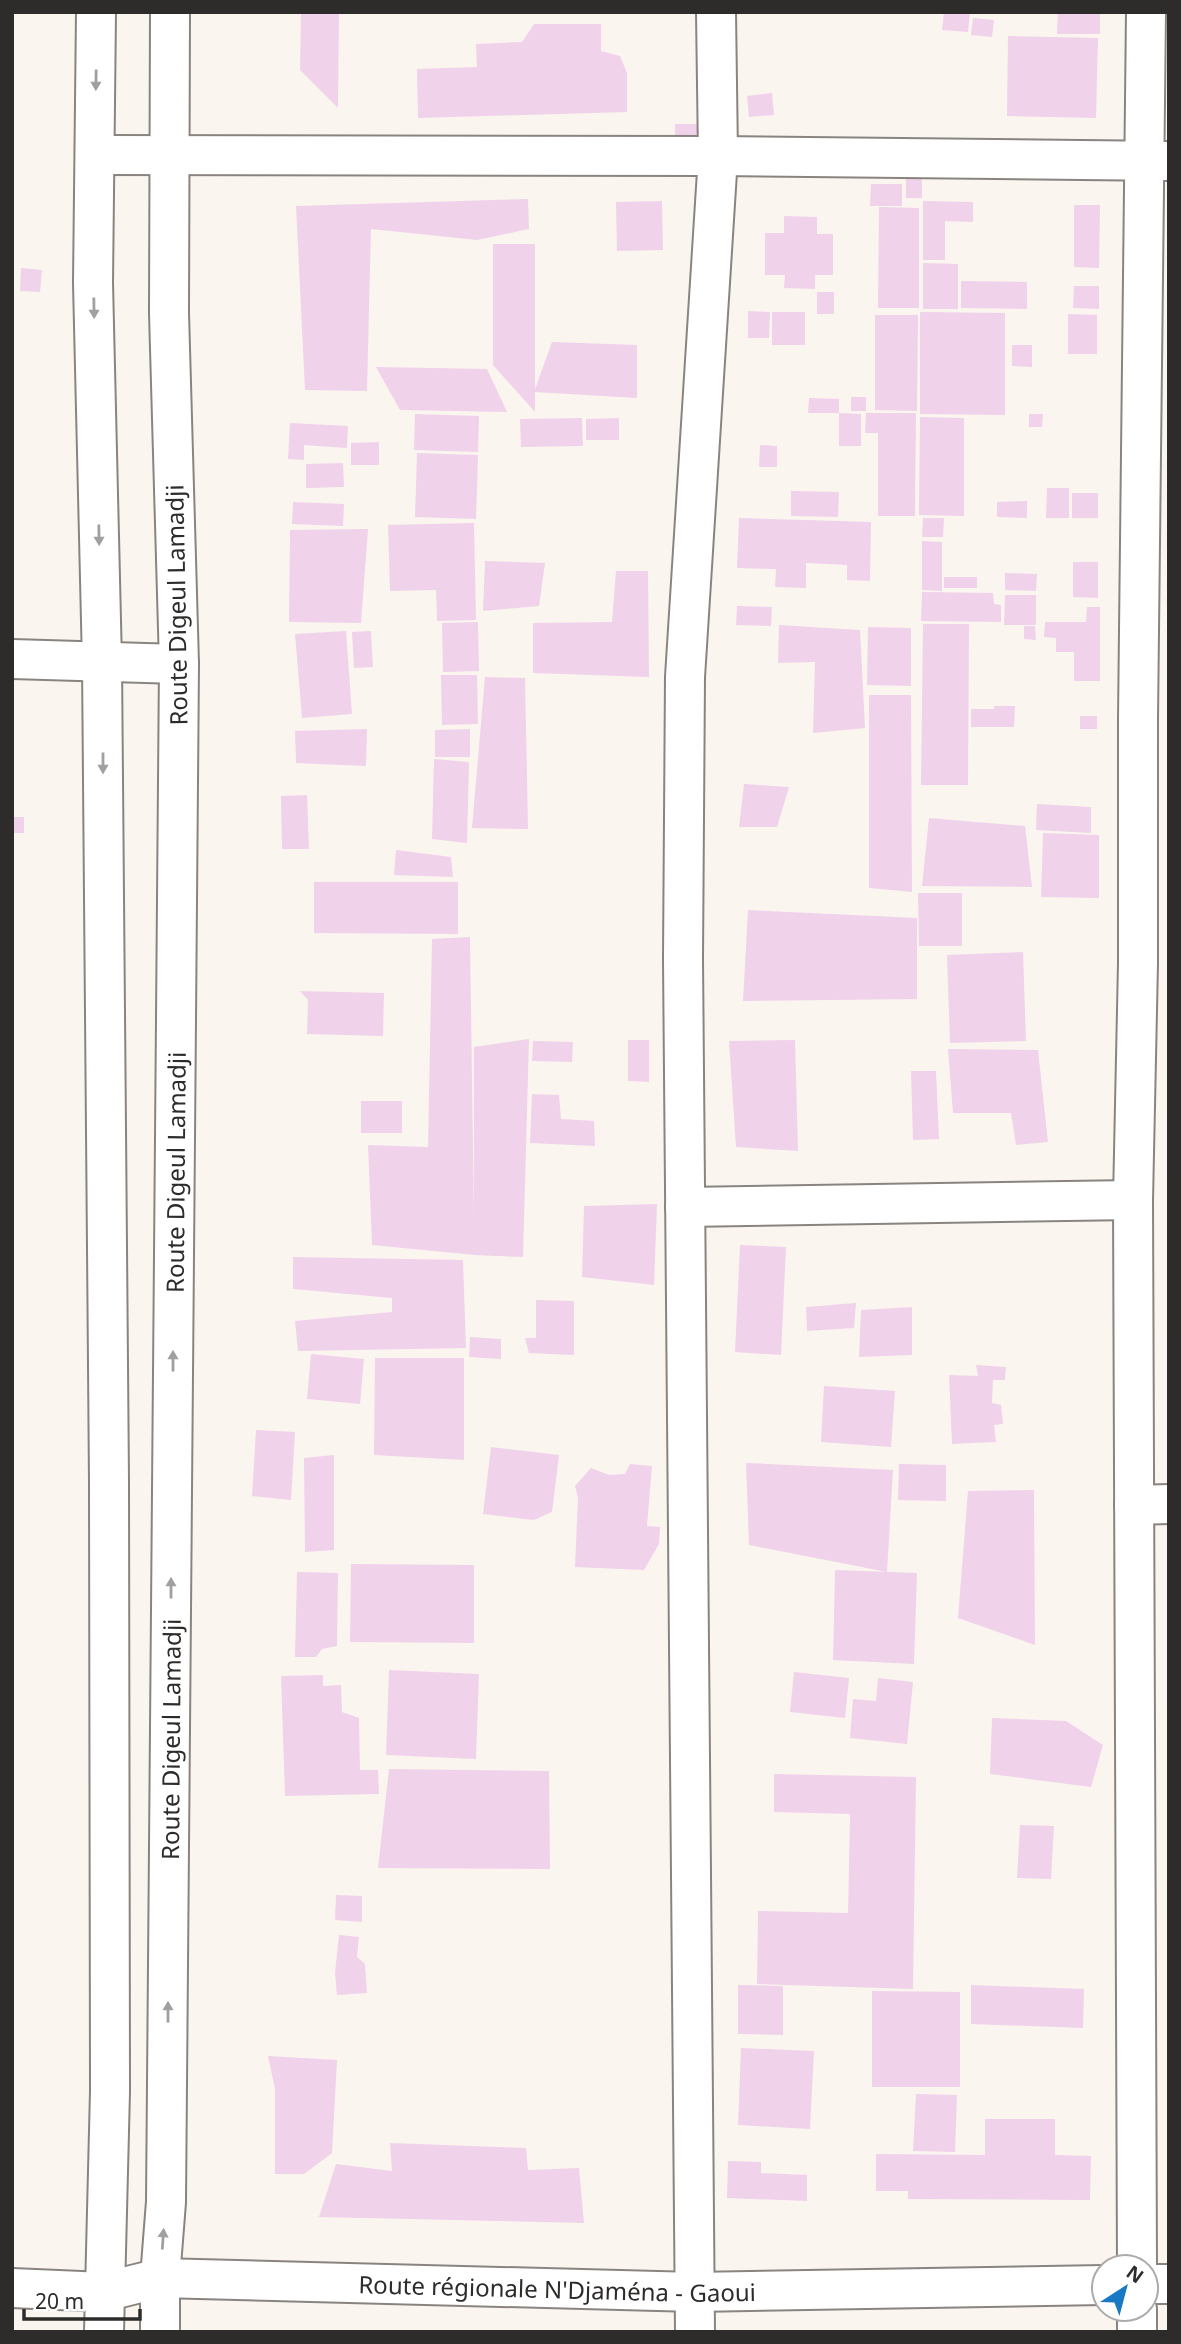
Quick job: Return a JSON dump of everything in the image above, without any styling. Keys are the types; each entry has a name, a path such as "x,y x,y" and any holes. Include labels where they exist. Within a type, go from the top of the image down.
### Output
{"street":[{"path":"96,12 93,283 102,663 109,1481 110,2077 104,2332"},
{"name":"Route Digeul Lamadji","path":"160,2332 160,2278 166,2203 179,664 169,313 170,12"},
{"path":"695,2332 683,958 685,677 718,156 716,12"},
{"path":"1137,2253 1152,1505 1133,1200 1138,963 1154,719 1157,161 1146,12"},
{"path":"95,155 718,156 1157,161"},
{"path":"12,659 179,664"},
{"path":"685,1207 1133,1200"},
{"name":"Route régionale N'Djaména - Gaoui","path":"12,2288 104,2292 160,2278 695,2292 1090,2284"}],"building":[{"path":"301,12 339,12 338,108 300,70"},
{"path":"944,12 970,12 968,32 942,30"},
{"path":"1058,12 1100,12 1100,34 1057,34"},
{"path":"973,18 994,20 992,37 971,35"},
{"path":"534,24 601,24 601,51 620,56 627,73 627,112 418,118 417,69 477,67 476,44 522,42"},
{"path":"1008,36 1098,38 1096,118 1007,116"},
{"path":"772,93 774,115 749,117 747,96"},
{"path":"675,124 700,124 699,141 675,140"},
{"path":"906,178 922,178 922,198 906,198"},
{"path":"871,184 902,184 902,206 870,206"},
{"path":"528,199 529,229 477,240 371,229 367,391 305,390 296,206"},
{"path":"662,201 663,250 617,251 616,202"},
{"path":"923,201 973,202 973,222 945,221 945,260 923,260"},
{"path":"1074,205 1100,205 1099,268 1074,267"},
{"path":"879,207 919,208 919,308 878,308"},
{"path":"784,216 817,217 817,234 833,234 833,275 815,275 815,289 784,288 785,275 765,275 765,233 784,233"},
{"path":"493,244 535,244 535,412 493,365"},
{"path":"923,263 958,264 958,309 923,309"},
{"path":"21,268 42,270 40,292 20,291"},
{"path":"961,281 1027,282 1027,309 961,308"},
{"path":"1074,286 1099,286 1099,309 1073,308"},
{"path":"817,292 834,292 834,314 817,314"},
{"path":"748,311 770,312 769,338 748,338"},
{"path":"772,312 805,312 805,345 772,345"},
{"path":"920,312 1005,313 1005,415 920,414"},
{"path":"1068,314 1097,315 1097,354 1068,354"},
{"path":"875,315 918,315 917,411 875,410"},
{"path":"552,342 637,345 637,398 534,392"},
{"path":"1012,345 1032,345 1032,367 1012,366"},
{"path":"376,367 487,369 507,412 400,410"},
{"path":"851,397 866,397 866,411 851,411"},
{"path":"809,398 839,399 839,413 808,413"},
{"path":"839,413 861,414 861,446 839,446"},
{"path":"866,413 916,413 915,516 878,516 878,433 865,433"},
{"path":"415,414 479,416 478,452 414,450"},
{"path":"1029,414 1043,414 1042,427 1029,427"},
{"path":"920,417 964,418 964,516 919,515"},
{"path":"582,418 583,446 521,447 520,419"},
{"path":"619,418 619,440 586,440 586,419"},
{"path":"290,423 348,426 347,448 304,445 304,460 288,459"},
{"path":"379,442 379,465 351,465 351,443"},
{"path":"760,445 777,446 777,467 759,467"},
{"path":"417,453 478,455 476,519 415,517"},
{"path":"343,463 344,487 306,488 306,464"},
{"path":"1047,488 1069,488 1069,518 1046,518"},
{"path":"791,491 839,492 838,517 791,516"},
{"path":"1072,493 1098,493 1098,518 1072,518"},
{"path":"1027,501 1027,518 997,517 997,502"},
{"path":"293,502 344,504 343,526 292,524"},
{"path":"739,518 871,522 870,581 847,580 847,565 806,563 806,588 775,587 776,569 737,568"},
{"path":"923,518 944,518 943,537 922,537"},
{"path":"474,523 476,620 437,621 436,590 390,591 388,525"},
{"path":"368,529 361,623 289,622 290,530"},
{"path":"922,541 942,542 942,591 922,590"},
{"path":"485,561 545,563 539,606 483,611"},
{"path":"1073,562 1098,562 1098,598 1073,597"},
{"path":"616,571 648,571 649,677 533,673 533,623 612,622"},
{"path":"1005,573 1037,574 1036,591 1005,590"},
{"path":"944,577 977,577 977,588 944,588"},
{"path":"922,592 993,593 994,604 1001,605 1001,622 921,621"},
{"path":"1005,595 1036,595 1036,625 1004,625"},
{"path":"737,606 772,607 771,626 736,625"},
{"path":"1087,607 1100,607 1100,681 1074,681 1074,652 1056,652 1056,638 1044,637 1045,622 1086,622"},
{"path":"478,622 479,671 443,672 442,623"},
{"path":"923,624 969,624 968,785 921,785"},
{"path":"779,625 860,630 865,728 813,733 815,662 778,663"},
{"path":"1024,626 1035,626 1036,640 1024,639"},
{"path":"868,627 911,628 911,686 867,685"},
{"path":"346,631 352,714 302,718 295,634"},
{"path":"371,631 373,667 354,668 352,632"},
{"path":"441,675 477,675 478,724 442,725"},
{"path":"485,677 525,678 528,829 472,828"},
{"path":"869,695 911,695 912,892 869,888"},
{"path":"994,706 1015,706 1014,727 971,727 971,709 994,709"},
{"path":"1080,716 1097,716 1097,729 1080,729"},
{"path":"367,729 366,766 296,763 295,731"},
{"path":"470,729 470,757 435,757 435,730"},
{"path":"434,759 469,762 467,843 432,839"},
{"path":"744,784 789,787 777,827 739,827"},
{"path":"307,795 309,849 282,849 281,796"},
{"path":"1037,804 1091,807 1091,833 1036,830"},
{"path":"12,817 24,817 24,833 12,833"},
{"path":"929,818 1025,826 1032,887 922,886"},
{"path":"1043,833 1099,835 1099,898 1041,897"},
{"path":"396,850 451,857 453,877 394,875"},
{"path":"314,882 458,882 458,934 314,933"},
{"path":"918,893 962,893 962,946 919,946"},
{"path":"748,910 917,918 917,999 743,1001"},
{"path":"470,937 474,1219 474,1047 529,1039 523,1257 372,1245 368,1145 428,1147 432,939"},
{"path":"1023,952 1026,1041 950,1043 947,955"},
{"path":"300,991 384,993 383,1036 307,1034 308,1000"},
{"path":"628,1040 649,1040 649,1082 628,1081"},
{"path":"795,1040 798,1151 736,1147 729,1041"},
{"path":"533,1041 573,1042 572,1062 532,1061"},
{"path":"948,1049 1038,1050 1048,1142 1016,1145 1011,1113 953,1113"},
{"path":"911,1071 936,1071 939,1139 913,1140"},
{"path":"532,1094 559,1095 561,1119 594,1121 595,1146 530,1143"},
{"path":"361,1101 402,1101 402,1133 361,1133"},
{"path":"657,1204 654,1285 582,1277 584,1206"},
{"path":"740,1245 786,1247 781,1355 735,1352"},
{"path":"293,1257 463,1260 466,1348 298,1351 295,1321 392,1312 392,1298 293,1289"},
{"path":"536,1300 574,1301 574,1355 529,1353 525,1338 536,1338"},
{"path":"856,1303 854,1328 807,1331 806,1307"},
{"path":"912,1307 912,1355 859,1357 861,1310"},
{"path":"470,1337 501,1339 501,1359 469,1357"},
{"path":"311,1354 364,1359 360,1404 307,1399"},
{"path":"375,1358 464,1358 464,1460 374,1455"},
{"path":"976,1365 1006,1367 1005,1380 993,1380 992,1403 1001,1405 1003,1424 994,1425 996,1442 952,1444 949,1375 978,1376"},
{"path":"824,1386 895,1391 891,1447 821,1442"},
{"path":"256,1430 295,1432 291,1500 252,1496"},
{"path":"491,1447 559,1455 552,1512 534,1520 483,1514"},
{"path":"334,1455 334,1550 305,1552 304,1458"},
{"path":"746,1463 893,1470 887,1572 749,1545"},
{"path":"630,1464 652,1466 647,1526 660,1527 659,1544 644,1570 575,1567 578,1498 575,1486 591,1468 609,1475 625,1474"},
{"path":"899,1464 946,1465 946,1501 898,1500"},
{"path":"1034,1490 1035,1645 958,1618 968,1491"},
{"path":"351,1564 474,1565 474,1643 350,1642"},
{"path":"835,1570 917,1573 914,1664 833,1660"},
{"path":"297,1572 338,1573 337,1646 322,1649 316,1657 295,1657"},
{"path":"389,1670 479,1674 476,1759 386,1755"},
{"path":"794,1672 849,1678 845,1718 790,1712"},
{"path":"323,1675 323,1686 341,1685 342,1712 359,1718 360,1770 378,1770 379,1794 285,1796 281,1676"},
{"path":"878,1678 913,1682 907,1744 850,1738 853,1699 876,1701"},
{"path":"992,1718 1066,1721 1103,1745 1091,1787 990,1774"},
{"path":"389,1769 549,1771 550,1869 378,1868"},
{"path":"774,1774 916,1777 913,1989 757,1984 758,1911 848,1913 850,1814 774,1812"},
{"path":"1020,1825 1054,1826 1051,1879 1017,1878"},
{"path":"336,1895 362,1896 362,1922 335,1920"},
{"path":"339,1935 359,1937 357,1957 365,1964 367,1993 337,1995 335,1973"},
{"path":"738,1985 783,1986 783,2035 738,2034"},
{"path":"971,1985 1084,1989 1083,2028 971,2024"},
{"path":"872,1991 960,1992 960,2087 872,2087"},
{"path":"741,2048 814,2051 810,2129 738,2125"},
{"path":"268,2056 337,2060 332,2153 304,2174 275,2174 275,2089"},
{"path":"916,2094 957,2095 955,2152 913,2151"},
{"path":"985,2119 1055,2119 1055,2155 1091,2156 1090,2200 908,2199 908,2191 876,2191 876,2154 985,2155"},
{"path":"390,2143 526,2148 528,2170 579,2168 584,2223 319,2217 336,2164 392,2171"},
{"path":"728,2161 761,2162 761,2173 807,2175 807,2201 727,2198"}]}
